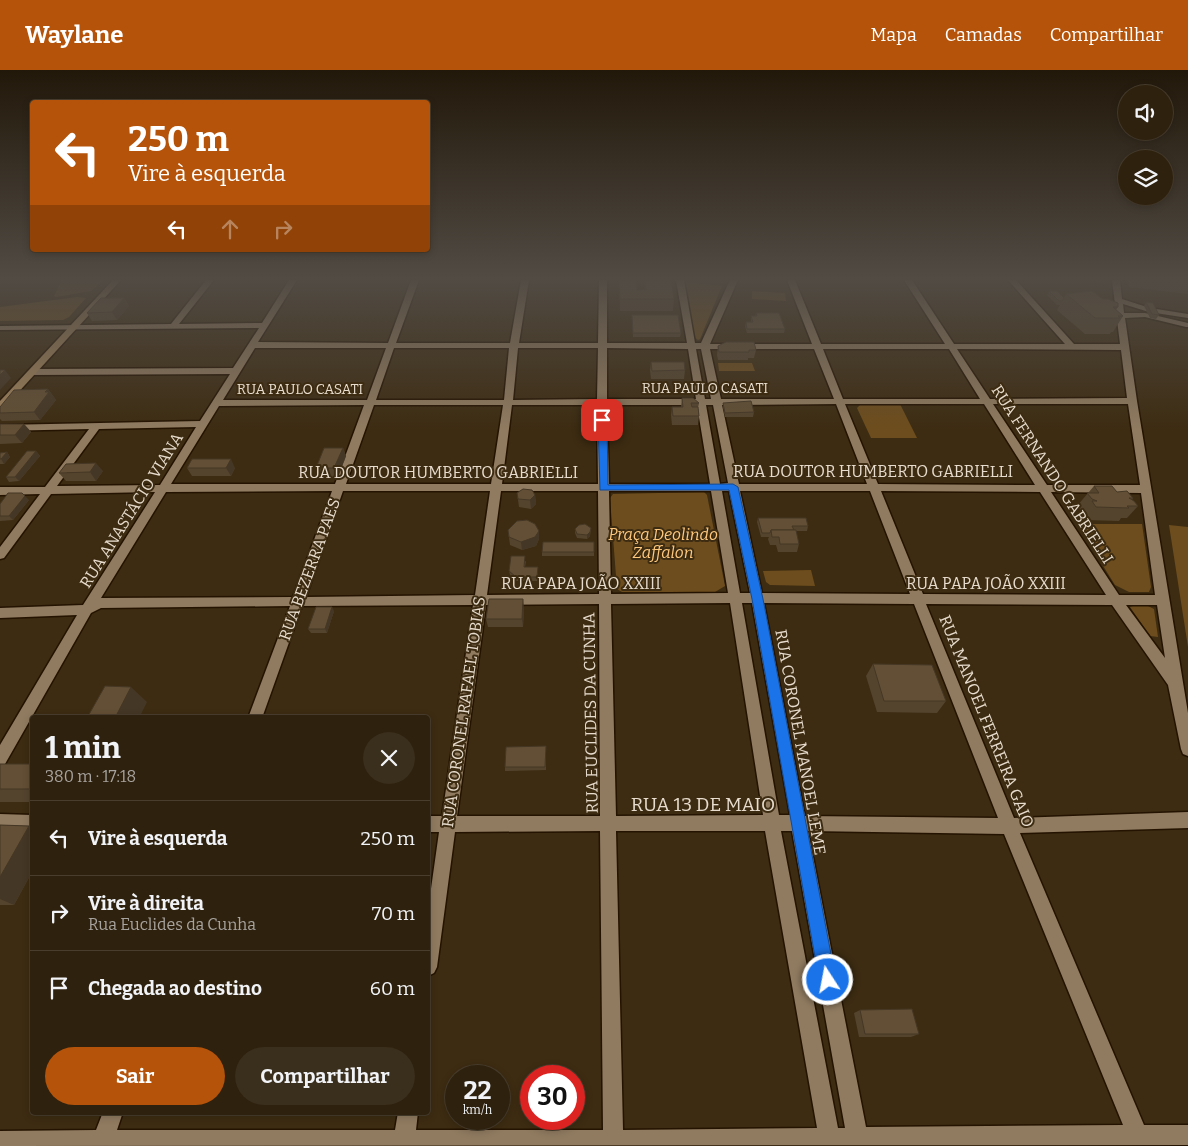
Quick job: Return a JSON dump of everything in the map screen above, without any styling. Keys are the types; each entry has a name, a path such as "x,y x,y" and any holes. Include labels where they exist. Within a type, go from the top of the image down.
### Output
{"main road":[{"path":"0,407 70,330"}],"street":[{"name":"RUA ANASTÁCIO VIANA","path":"0,760 87,610 165,488 261,330"},
{"name":"RUA BEZERRA PAES","path":"255,715 397,330"},
{"name":"RUA CORONEL RAFAEL TOBIAS","path":"430,952 508,403 517,330"},
{"name":"RUA EUCLIDES DA CUNHA","path":"602,330 613,1143"},
{"name":"RUA CORONEL MANOEL LEME","path":"694,330 709,402 733,487 757,599 858,1141"},
{"path":"698,345 706,330"},
{"name":"RUA MANOEL FERREIRA GAIO","path":"810,330 875,487 1009,826 1140,1141"},
{"name":"RUA FERNANDO GABRIELLI","path":"941,330 1115,599 1175,683"},
{"path":"1057,330 1073,348"},
{"path":"1123,330 1132,401 1164,600 1175,683 1188,749"},
{"path":"253,345 602,344 1126,347"},
{"path":"32,372 236,371"},
{"name":"RUA PAULO CASATI","path":"217,403 1132,401"},
{"name":"RUA CORONEL MANOEL LEME","path":"709,402 715,487 736,598 772,823 830,1142"},
{"path":"0,428 203,424"},
{"path":"0,555 96,426"},
{"name":"RUA DOUTOR HUMBERTO GABRIELLI","path":"0,491 165,488 715,487 1146,489"},
{"name":"RUA PAPA JOÃO XXIII","path":"0,613 87,610 99,603 479,600 606,601 736,598 1164,600"},
{"name":"RUA 13 DE MAIO","path":"430,824 772,823 1009,826 1188,820"},
{"path":"0,822 30,823"},
{"path":"102,1143 112,1115"},
{"path":"404,1143 408,1115"},
{"path":"0,1141 102,1143 613,1143 1140,1141 1188,1135"}],"green space":[{"path":"693,330 704,330 700,339 698,340 694,337"},
{"path":"718,363 752,363 755,371 719,371"},
{"path":"861,404 900,404 917,438 871,438 857,408"},
{"name":"Praça Deolindo Zaffalon","path":"704,492 707,495 725,586 715,592 622,592 617,589 610,498 613,494"},
{"path":"1077,524 1142,524 1151,587 1149,592 1129,592 1115,585"},
{"path":"1169,525 1188,527 1188,647"},
{"path":"811,570 815,586 770,585 766,582 763,571"},
{"path":"1148,606 1154,609 1158,637 1150,636 1130,607"}],"building":[{"path":"633,330 681,330 681,333 633,333"},
{"path":"726,342 754,342 756,350 749,350 749,352 719,352 718,346"},
{"path":"651,362 684,362 685,370 652,371"},
{"path":"48,389 45,392 49,392 34,412 0,413 0,407 14,390"},
{"path":"682,398 693,398 699,403 691,403 692,407 698,407 699,416 673,416 672,407 683,407"},
{"path":"751,401 754,412 725,413 723,403"},
{"path":"0,424 24,424 15,435 0,435"},
{"path":"324,448 343,448 334,468 316,468"},
{"path":"27,451 36,451 15,477 6,477"},
{"path":"7,452 1,459 0,459 0,453"},
{"path":"192,459 231,459 226,468 187,468"},
{"path":"96,463 90,472 59,473 66,464"},
{"path":"1094,486 1112,486 1117,492 1127,491 1133,498 1129,498 1138,506 1127,506 1129,508 1096,507 1092,501 1097,501 1092,499 1087,493 1099,493"},
{"path":"523,489 532,490 535,495 530,500 518,499 517,493"},
{"path":"8,493 22,493 25,496 9,516 0,516 0,504"},
{"path":"758,518 806,518 808,526 792,526 794,530 771,530 770,533 762,533"},
{"path":"527,520 535,524 539,531 535,537 521,542 509,537 508,530 517,521"},
{"path":"585,524 591,528 590,532 587,535 577,534 575,529 579,525"},
{"path":"771,530 796,530 799,544 780,544 779,537 772,537"},
{"path":"543,542 594,542 594,552 542,552"},
{"path":"511,556 525,556 524,567 538,567 537,577 516,577 509,571"},
{"path":"489,599 523,599 522,619 486,619"},
{"path":"316,607 332,607 325,629 308,629"},
{"path":"873,664 932,665 946,701 884,701"},
{"path":"105,686 131,687 117,715 89,715"},
{"path":"546,746 545,767 505,767 506,747"},
{"path":"0,764 30,764 30,789 0,789"},
{"path":"0,825 29,826 0,877"},
{"path":"912,1009 919,1034 865,1034 860,1010"}],"route":[{"path":"602,420 604,488 733,487 757,599 828,980"}]}
